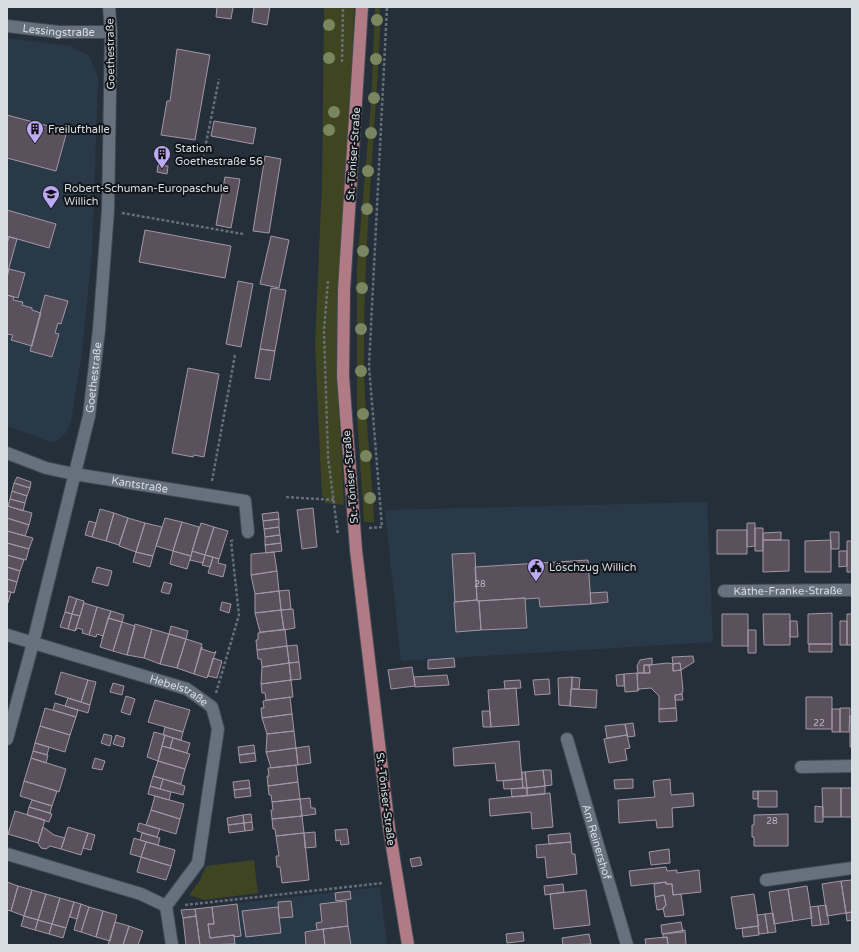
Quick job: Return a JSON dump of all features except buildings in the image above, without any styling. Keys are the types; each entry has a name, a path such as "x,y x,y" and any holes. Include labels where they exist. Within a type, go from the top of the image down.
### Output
{"main road":[{"name":"St.-Töniser-Straße","path":"362,7 344,290 343,368 354,529 389,828 408,945"}],"street":[{"name":"Goethestraße","path":"7,738 33,643 89,416 99,330 108,210 111,32 109,7"},
{"name":"Lessingstraße","path":"7,26 59,32 111,32"},
{"name":"Kantstraße","path":"7,453 46,468 74,474 245,501 248,532"},
{"name":"Käthe-Franke-Straße","path":"724,591 852,590"},
{"name":"Hebelstraße","path":"7,635 187,689 212,707 218,729 198,863 166,906"},
{"name":"Am Reinershof","path":"567,739 627,945"},
{"path":"801,767 852,766"},
{"path":"7,854 141,894 166,906 172,945"},
{"path":"766,880 852,868"}],"path":[{"path":"354,529 382,527 369,366 386,7"},
{"path":"202,163 219,79"},
{"path":"108,210 243,234"},
{"path":"210,496 235,356"},
{"path":"286,497 334,500"},
{"path":"212,707 239,615 231,541 248,532"},
{"path":"166,906 383,883"}],"shaded area":[{"name":"Robert-Schuman-Europaschule Willich","path":"7,38 70,46 89,56 98,77 92,251 82,351 71,421 66,433 54,443 7,426"},
{"path":"707,502 713,642 401,661 385,510"},
{"path":"380,887 387,945 186,945 181,910"}],"green space":[{"path":"324,7 354,7 351,108 340,247 336,362 344,505 325,503 325,497 322,497 315,346 322,183"},
{"path":"375,7 380,7 380,34 367,242 364,326 364,368 374,522 364,522 357,416 357,267 371,104"},
{"path":"254,860 258,893 204,900 189,895 199,882 206,866"}],"place":[{"name":"Freilufthalle","path":"35,144"},
{"name":"Station Goethestraße 56","path":"162,169"},
{"name":"Robert-Schuman-Europaschule Willich","path":"51,209"},
{"name":"Löschzug Willich","path":"536,582"}]}
